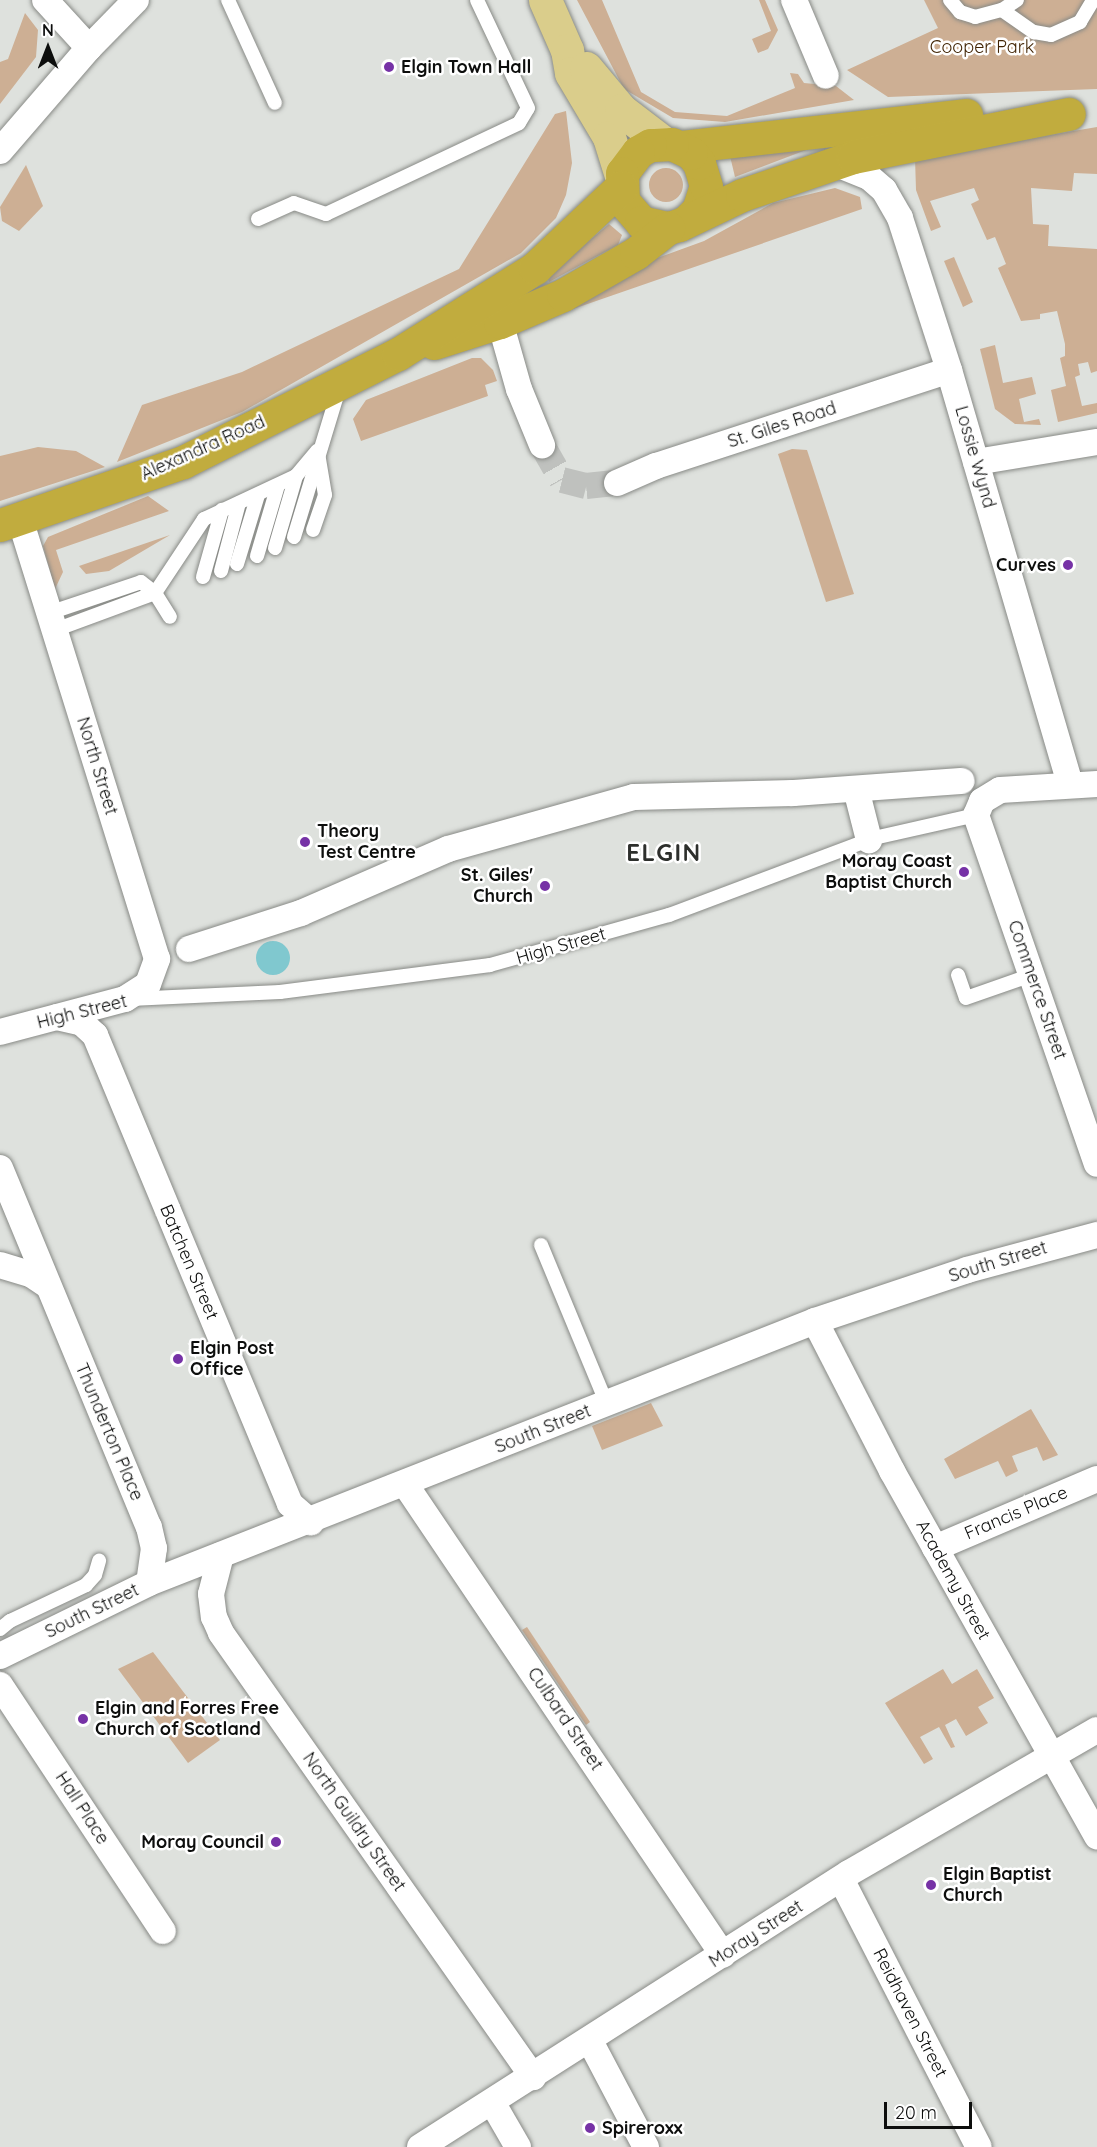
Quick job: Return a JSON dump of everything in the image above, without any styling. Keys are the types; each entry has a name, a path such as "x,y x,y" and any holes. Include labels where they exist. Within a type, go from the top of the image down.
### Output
{"highway":[{"path":"1083,112 834,163 742,195 679,223 641,222 623,201 621,183 628,161 638,152 672,145 954,116 1083,112"},
{"path":"672,145 699,163 705,180 704,199 679,223"},
{"name":"Alexandra Road","path":"10,523 183,462 398,354 535,268 621,183"},
{"name":"Alexandra Road","path":"398,354 500,322 581,284 636,253 679,223"}],"main road":[{"path":"545,0 567,50 571,73 609,137 621,183"},
{"path":"567,50 621,110 672,145"}],"street":[{"path":"45,0 89,48"},
{"path":"0,151 89,48 136,0"},
{"path":"794,0 826,76"},
{"name":"Lossie Wynd","path":"834,163 869,177 884,190 900,219 949,370 1070,785"},
{"path":"500,322 519,389 542,445"},
{"name":"St. Giles Road","path":"617,483 656,466 949,370"},
{"path":"976,462 1097,441"},
{"name":"North Street","path":"10,523 52,621 158,959 148,984 125,999"},
{"path":"189,949 301,914 447,849 634,797 856,789 962,781"},
{"path":"976,816 982,801 1000,790 1097,784"},
{"path":"856,789 870,840"},
{"name":"Commerce Street","path":"976,816 1097,1164"},
{"name":"High Street","path":"0,1032 125,999"},
{"name":"Batchen Street","path":"57,1017 82,1023 95,1035 290,1504 311,1522"},
{"name":"Thunderton Place","path":"0,1168 149,1527 154,1548 149,1583"},
{"name":"South Street","path":"0,1656 149,1583 311,1522 814,1321 978,1276 1097,1235"},
{"path":"0,1265 32,1275 47,1285"},
{"name":"Academy Street","path":"814,1321 935,1548 1097,1836"},
{"name":"Francis Place","path":"935,1548 1097,1479"},
{"name":"Culbard Street","path":"405,1484 660,1845 696,1900 723,1955"},
{"name":"North Guildry Street","path":"221,1554 211,1594 214,1617 221,1633 533,2077"},
{"name":"Hall Place","path":"0,1685 163,1931"},
{"name":"Moray Street","path":"420,2147 590,2041 841,1879 1050,1755 1097,1730"},
{"name":"Reidhaven Street","path":"841,1879 979,2147"},
{"path":"590,2041 646,2147"},
{"path":"492,2103 518,2147"}],"lane":[{"path":"228,0 275,103"},
{"path":"258,219 294,203 327,214 519,123 528,108 477,0"},
{"path":"950,0 960,12 975,16 1002,10 1017,0"},
{"path":"1002,10 1034,32 1051,35 1080,22 1093,0"},
{"path":"294,537 317,451 340,384"},
{"path":"129,606 155,593 196,528 222,510 296,476 317,451"},
{"path":"314,530 325,495 317,451"},
{"path":"275,548 296,476"},
{"path":"257,556 278,485"},
{"path":"237,564 258,495"},
{"path":"221,572 239,503"},
{"path":"203,577 222,510"},
{"path":"141,582 155,593 170,617 147,606 129,606 52,621 141,582"},
{"name":"High Street","path":"125,999 279,992 490,965 666,916 870,840 976,816"},
{"path":"958,975 966,998 1032,975"},
{"path":"541,1245 607,1404"},
{"path":"0,1629 82,1587 95,1575 99,1561"}],"green space":[{"path":"577,0 602,0 641,92 675,112 727,116 795,88 790,73 798,74 804,83 836,86 854,100 725,122 673,118 624,89"},
{"path":"759,0 765,0 778,30 768,49 758,53 752,39 771,31"},
{"name":"Cooper Park","path":"924,0 1097,0 1097,89 888,97 847,70 938,28"},
{"path":"25,13 38,30 36,57 0,104 0,62 8,59"},
{"path":"566,111 572,163 566,195 556,218 521,253 242,412 117,462 142,405 242,372 459,269 555,114"},
{"path":"1097,127 1097,174 1074,173 1072,191 1031,188 1033,224 1049,225 1048,246 1097,249 1097,371 1091,373 1088,362 1078,364 1080,375 1075,377 1082,406 1097,403 1097,413 1058,422 1051,390 1066,386 1060,358 1065,356 1065,344 1057,311 1040,314 1040,319 1021,321 998,268 1006,264 995,237 987,240 971,204 979,200 974,188 930,201 941,227 931,231 916,190 915,158"},
{"path":"827,142 735,177 730,156"},
{"path":"26,165 43,206 19,231 2,221 0,207"},
{"path":"666,168 678,173 683,185 678,197 666,202 654,197 649,185 654,173"},
{"path":"835,188 860,197 862,209 573,309 567,305 630,268 704,241 773,203"},
{"path":"609,224 622,235 618,245 549,282 547,276"},
{"path":"954,257 973,302 963,307 944,261"},
{"path":"995,345 1003,383 1032,377 1036,394 1019,399 1024,422 1039,419 1041,425 1015,424 995,409 980,349"},
{"path":"472,358 481,358 493,370 497,381 485,385 488,396 361,441 353,419 366,400"},
{"path":"38,447 76,451 105,467 0,501 0,456"},
{"path":"792,449 807,450 854,594 826,602 778,454"},
{"path":"148,496 169,511 56,550 63,572 55,589 43,546 48,537"},
{"path":"170,535 109,571 86,574 79,566"},
{"path":"651,1403 663,1426 602,1450 592,1426"},
{"path":"1031,1409 1058,1455 1043,1461 1037,1447 1012,1456 1018,1471 1006,1477 998,1461 955,1479 944,1459"},
{"path":"527,1627 590,1722 586,1725 522,1630"},
{"path":"153,1652 220,1740 188,1763 118,1669"},
{"path":"943,1669 952,1684 977,1669 994,1698 978,1707 988,1723 966,1736 956,1719 945,1725 955,1747 951,1748 939,1727 920,1737 933,1759 924,1764 885,1703"}],"water":[{"path":"273,941 285,946 290,958 285,970 273,975 261,970 256,958 261,946"}],"tunnel":[{"path":"542,445 562,480 586,486 617,483"}],"place":[{"name":"Elgin Town Hall","path":"389,67"},
{"name":"Curves","path":"1068,565"},
{"name":"Theory Test Centre","path":"305,842"},
{"name":"Moray Coast Baptist Church","path":"964,872"},
{"name":"St. Giles' Church","path":"545,886"},
{"name":"Elgin Post Office","path":"178,1359"},
{"name":"Elgin and Forres Free Church of Scotland","path":"83,1719"},
{"name":"Moray Council","path":"276,1842"},
{"name":"Elgin Baptist Church","path":"931,1885"},
{"name":"Spireroxx","path":"590,2128"}],"district":[{"name":"ELGIN","path":"664,853"}]}
